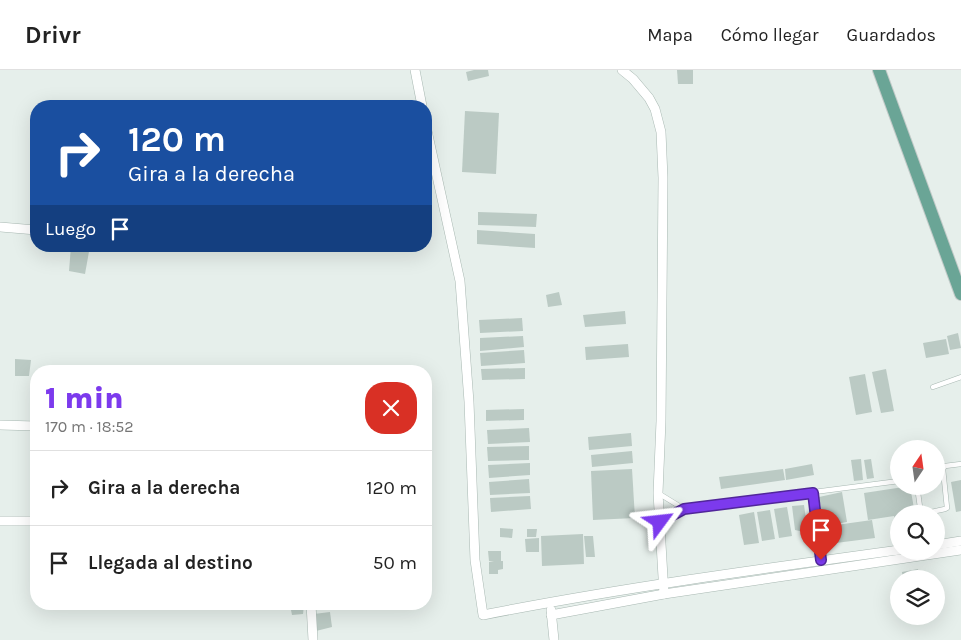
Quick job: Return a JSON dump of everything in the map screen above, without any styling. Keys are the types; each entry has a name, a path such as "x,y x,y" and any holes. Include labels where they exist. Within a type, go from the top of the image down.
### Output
{"main road":[{"path":"879,70 961,294"}],"street":[{"path":"415,70 421,100"},
{"path":"622,70 633,79 655,109 661,132 663,187 661,421 658,493 664,594"},
{"path":"432,153 460,281 469,402 475,560 483,615 549,602 663,584 890,551"},
{"path":"0,226 30,229"},
{"path":"0,425 30,426"},
{"path":"0,521 30,521"},
{"path":"945,543 961,541"},
{"path":"945,552 961,550"},
{"path":"551,614 664,594 890,560"},
{"path":"549,602 554,640"},
{"path":"311,610 313,640"}],"lane":[{"path":"933,387 961,377"},
{"path":"945,509 947,508 943,469 945,466 961,464"},
{"path":"660,522 684,509 890,482"},
{"path":"658,493 684,509"},
{"path":"813,493 822,571"}],"building":[{"path":"488,70 489,76 468,81 466,72"},
{"path":"677,70 693,70 693,84 678,84"},
{"path":"465,111 499,113 496,174 462,172"},
{"path":"478,212 537,214 536,227 478,225"},
{"path":"477,230 535,234 535,248 477,244"},
{"path":"71,252 89,252 85,274 69,271"},
{"path":"559,292 562,305 548,307 546,295"},
{"path":"625,311 626,324 585,327 583,315"},
{"path":"522,318 523,331 480,333 479,320"},
{"path":"958,333 961,348 950,350 947,336"},
{"path":"523,336 524,347 480,351 480,338"},
{"path":"946,339 949,354 926,358 923,343"},
{"path":"628,344 629,357 586,360 585,347"},
{"path":"524,350 525,363 481,366 480,353"},
{"path":"15,359 31,360 29,376 15,376"},
{"path":"525,368 525,379 482,380 481,369"},
{"path":"886,369 894,411 881,413 872,372"},
{"path":"865,374 872,412 856,415 849,377"},
{"path":"524,409 524,420 486,421 486,410"},
{"path":"529,428 530,442 488,444 487,430"},
{"path":"631,433 632,446 589,450 588,437"},
{"path":"529,446 529,460 488,461 487,447"},
{"path":"632,451 633,463 592,467 591,455"},
{"path":"861,459 863,480 854,481 851,460"},
{"path":"871,459 874,478 867,479 864,460"},
{"path":"530,463 530,475 489,478 488,465"},
{"path":"812,464 814,475 786,480 785,469"},
{"path":"632,469 635,518 593,520 591,471"},
{"path":"783,469 785,480 721,489 719,477"},
{"path":"529,479 530,493 490,495 489,482"},
{"path":"961,480 961,511 956,512 951,482"},
{"path":"890,489 890,495 912,495 913,505 890,505 890,517 868,520 864,493"},
{"path":"842,492 847,522 824,526 819,497"},
{"path":"530,496 531,509 491,512 490,498"},
{"path":"804,505 808,533 795,530 792,506"},
{"path":"787,507 792,536 779,538 774,509"},
{"path":"770,510 775,539 762,541 757,512"},
{"path":"754,512 759,543 744,545 739,515"},
{"path":"872,520 875,538 828,544 827,532 837,531 836,525"},
{"path":"500,528 513,529 512,538 500,537"},
{"path":"527,529 537,529 536,537 527,537"},
{"path":"583,534 584,564 542,566 541,536"},
{"path":"584,536 593,536 595,557 586,557"},
{"path":"539,538 539,552 526,552 525,539"},
{"path":"488,551 501,551 503,569 498,570 498,574 489,574 489,562 494,561 489,561"},
{"path":"291,610 303,610 303,614 292,615"},
{"path":"330,612 332,627 316,631 314,614"}],"route":[{"path":"660,522 684,509 813,493 821,560"}]}
